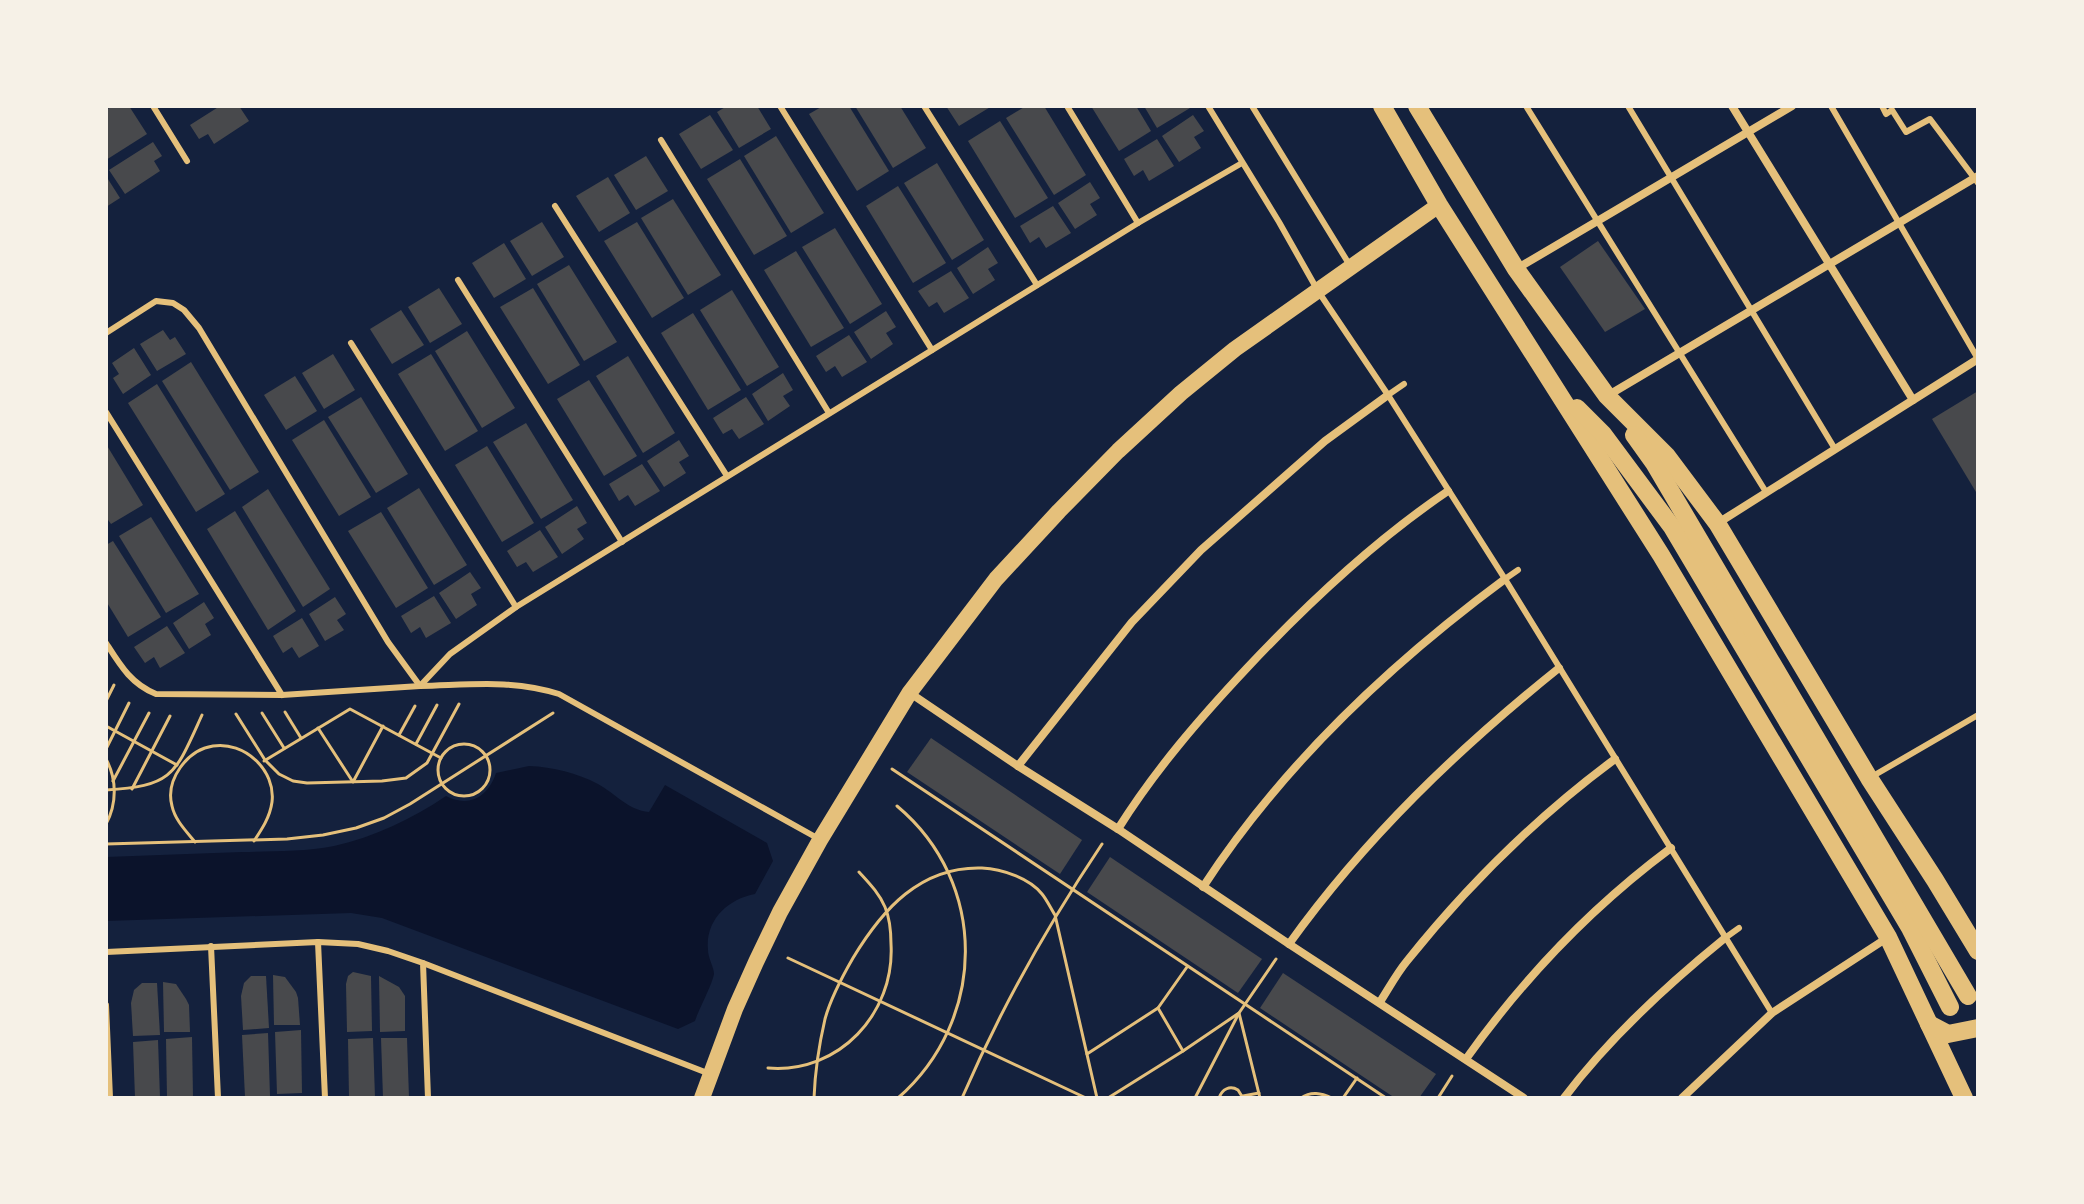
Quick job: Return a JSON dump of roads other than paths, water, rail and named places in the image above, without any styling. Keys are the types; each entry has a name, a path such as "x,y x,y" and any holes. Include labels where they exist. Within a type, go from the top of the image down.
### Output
{"main road":[{"path":"1382,106 1439,205 1661,555 1888,937 1964,1098"},
{"path":"1417,106 1516,269 1662,477 1968,996"},
{"path":"702,1098 756,962 820,840 910,692 996,579 1118,451 1181,393 1235,349 1439,205"},
{"path":"1552,383 1603,434 1672,527 1910,928 1950,1007"},
{"path":"1607,396 1666,455 1717,523 1869,778 1978,951"},
{"path":"1929,1024 1948,1034 1978,1028"}],"street":[{"path":"1732,106 1913,400"},
{"path":"1516,269 1792,106"},
{"path":"1607,396 1977,179"},
{"path":"1717,523 1978,359"},
{"path":"1018,766 1132,622 1201,550 1325,441 1388,395"},
{"path":"1118,829 1142,791 1182,740 1291,621 1417,512 1448,491"},
{"path":"1203,887 1229,848 1275,791 1333,729 1433,636 1505,579"},
{"path":"1289,944 1334,884 1394,816 1444,766 1559,668"},
{"path":"910,692 1524,1098"},
{"path":"1380,1002 1405,963 1486,873 1579,785 1615,759"},
{"path":"1466,1059 1493,1020 1552,955 1635,874 1671,848"},
{"path":"1682,1098 1772,1013 1888,937"},
{"path":"1564,1098 1582,1073 1630,1023 1725,938"}],"lane":[{"path":"153,106 187,161"},
{"path":"780,106 932,350"},
{"path":"924,106 1037,285"},
{"path":"1067,106 1138,223"},
{"path":"1208,106 1318,291 1505,579 1772,1013"},
{"path":"1252,106 1351,267"},
{"path":"1526,106 1766,492"},
{"path":"1628,106 1835,449"},
{"path":"1831,106 1978,359"},
{"path":"1882,106 1886,114 1892,110 1906,132 1930,119 1977,179"},
{"path":"661,140 829,413"},
{"path":"420,686 450,654 516,607 1138,223 1242,163"},
{"path":"555,206 727,476"},
{"path":"458,280 622,542"},
{"path":"106,333 156,301 173,303 184,310 199,328 388,642 420,686"},
{"path":"351,343 516,607"},
{"path":"1388,395 1404,384"},
{"path":"106,412 282,695"},
{"path":"1505,579 1518,570"},
{"path":"106,643 125,673 142,689 156,694 282,695 509,683 536,687 559,694 820,840"},
{"path":"1869,778 1978,715"},
{"path":"1725,938 1739,928"},
{"path":"106,952 318,942 358,944 423,963 710,1074"},
{"path":"318,942 325,1098"},
{"path":"211,946 218,1098"},
{"path":"423,963 428,1098"},
{"path":"106,1005 110,1098"}],"water":[{"path":"529,766 556,769 582,777 628,805 649,812 665,785 767,843 773,861 755,894 727,906 710,929 708,950 714,974 695,1021 678,1029 382,918 351,913 106,921 106,857 288,851 334,846 392,826 446,796 462,801 477,798 488,788 496,773"}]}
